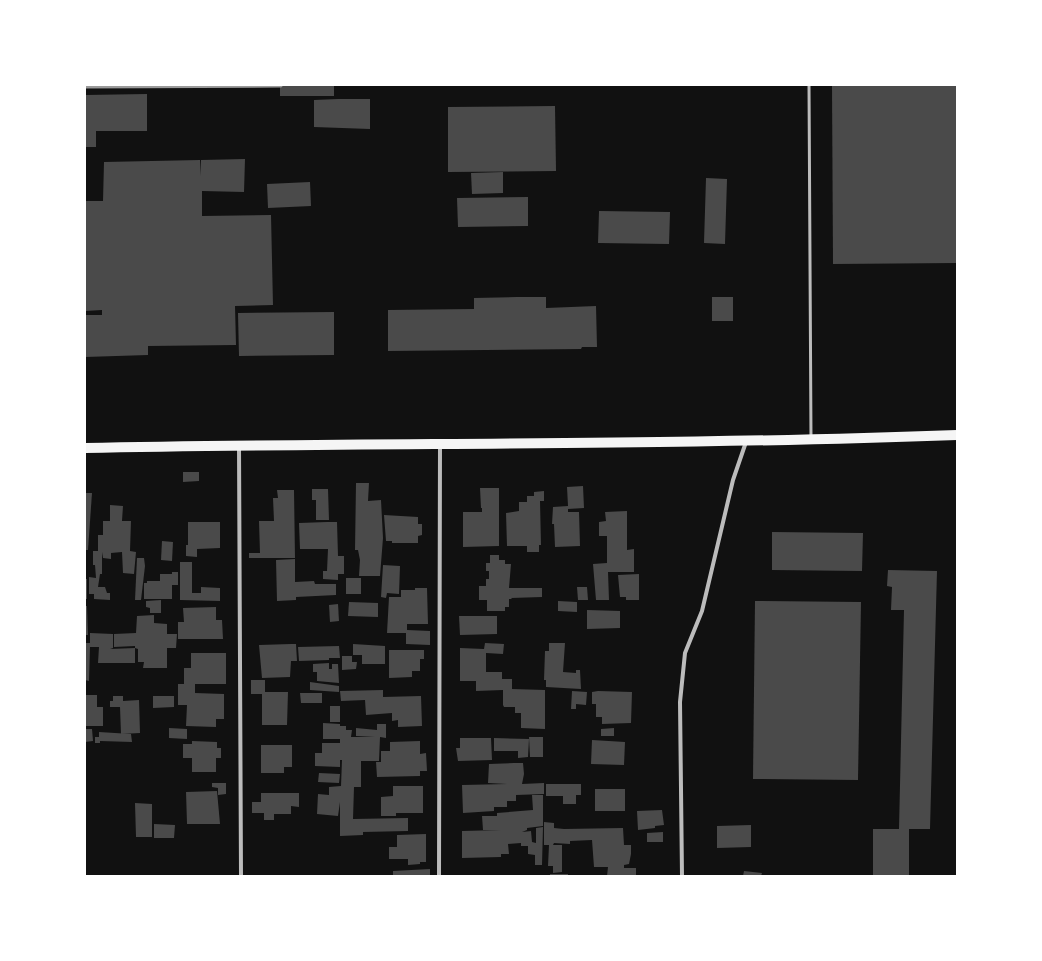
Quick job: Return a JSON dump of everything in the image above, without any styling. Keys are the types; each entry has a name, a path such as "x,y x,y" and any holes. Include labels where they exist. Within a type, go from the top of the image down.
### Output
{"main road":[{"path":"85,448 747,440 811,441 957,435"}],"street":[{"path":"682,876 680,702 685,653 702,611 733,480 747,440"},
{"path":"439,876 440,444"},
{"path":"239,445 241,876"}],"lane":[{"path":"809,85 811,441"}],"building":[{"path":"280,85 334,85 334,96 280,96"},
{"path":"832,85 957,85 957,263 833,264"},
{"path":"147,94 147,131 96,131 96,147 85,147 85,95"},
{"path":"370,99 370,129 314,127 314,100"},
{"path":"555,106 556,171 448,172 448,107"},
{"path":"245,159 244,192 202,191 202,216 271,215 273,305 235,306 236,345 148,346 148,355 85,357 85,315 102,315 102,310 85,311 85,201 103,201 104,162 200,160 200,176 201,160"},
{"path":"503,172 503,193 472,194 471,173"},
{"path":"706,178 727,179 725,244 704,243"},
{"path":"310,182 311,206 268,208 267,184"},
{"path":"528,197 528,226 458,227 457,198"},
{"path":"599,211 670,212 669,244 598,243"},
{"path":"546,297 546,308 596,306 597,347 582,347 581,349 388,351 388,310 474,309 474,298"},
{"path":"712,297 733,297 733,321 712,321"},
{"path":"334,312 334,355 239,356 238,313"},
{"path":"183,472 199,472 199,481 183,482"},
{"path":"356,483 369,483 368,501 381,500 383,538 380,576 359,576 360,560 358,550 355,550"},
{"path":"583,486 584,508 568,509 568,512 579,512 580,546 555,547 554,524 552,524 553,507 568,506 567,487"},
{"path":"480,488 499,488 499,546 463,547 463,512 482,512"},
{"path":"312,489 328,489 329,520 316,520 316,500 312,500"},
{"path":"277,490 294,490 295,558 249,558 249,553 260,553 259,521 274,521 273,498 278,498"},
{"path":"544,491 544,501 540,501 541,545 539,545 539,552 527,552 527,546 507,546 506,513 519,511 519,502 527,502 527,496 534,496 534,492"},
{"path":"85,493 92,493 88,550 85,550"},
{"path":"110,505 123,506 122,521 131,521 130,551 136,552 134,574 123,573 122,552 111,553 111,559 103,558 102,552 102,574 100,574 98,587 105,587 107,593 110,593 110,600 94,599 94,594 89,594 89,577 96,578 95,565 93,565 93,551 98,551 98,535 103,535 103,521 110,521"},
{"path":"627,511 627,550 634,549 634,572 608,572 609,600 596,600 593,564 607,563 607,536 599,536 599,522 606,521 605,512"},
{"path":"384,515 418,517 418,524 422,524 422,535 418,536 418,543 392,543 392,541 386,541"},
{"path":"188,522 220,522 220,548 197,549 197,557 186,556 186,545 188,545"},
{"path":"337,522 338,556 344,556 344,574 338,574 338,580 323,579 323,571 327,571 328,549 300,549 299,523"},
{"path":"772,532 863,533 862,571 772,570"},
{"path":"162,541 173,542 172,561 161,560"},
{"path":"490,555 499,555 499,560 505,560 505,564 511,564 509,588 542,588 542,597 511,598 512,599 509,599 509,607 505,607 505,611 487,611 487,600 479,600 479,586 486,586 486,579 489,579 489,571 486,571 486,563 490,563"},
{"path":"137,558 144,558 145,566 141,600 135,600"},
{"path":"295,559 295,582 314,581 315,584 336,584 336,595 296,597 296,600 277,601 276,560"},
{"path":"180,562 192,562 192,593 201,593 201,587 220,588 220,601 180,600"},
{"path":"383,565 400,566 399,594 387,593 386,598 381,597"},
{"path":"888,570 937,571 930,829 909,829 909,876 873,876 873,829 899,829 904,610 891,610 892,587 887,586"},
{"path":"172,572 178,572 178,585 172,585 172,599 144,599 144,583 147,583 147,581 160,581 160,574 172,574"},
{"path":"639,574 639,600 626,600 626,597 620,597 618,575"},
{"path":"346,578 361,578 361,594 346,594"},
{"path":"85,579 87,579 87,599 85,599"},
{"path":"577,587 587,587 588,600 578,600"},
{"path":"415,588 427,588 428,624 407,624 407,630 430,631 430,645 406,644 406,633 387,633 389,597 401,597 401,590 415,590"},
{"path":"161,600 161,613 150,613 150,608 146,607 146,601"},
{"path":"558,601 577,602 577,612 558,611"},
{"path":"755,601 861,602 858,780 753,779"},
{"path":"349,602 378,603 378,617 348,616"},
{"path":"338,604 339,621 330,622 329,605"},
{"path":"85,606 87,606 88,635 85,635"},
{"path":"216,607 216,620 222,620 223,639 178,639 178,622 184,622 183,608"},
{"path":"587,610 620,611 620,628 587,629"},
{"path":"154,615 154,623 167,624 167,634 177,634 176,648 167,648 167,668 143,668 144,662 138,662 138,649 135,648 135,646 114,647 114,634 136,633 137,616"},
{"path":"459,616 497,616 497,634 460,635"},
{"path":"90,633 113,634 113,648 110,649 135,648 135,663 98,663 99,647 90,647 89,681 85,680 85,643 90,643"},
{"path":"485,643 504,644 503,654 486,653 486,672 502,672 502,679 512,679 512,689 545,690 545,729 521,728 521,713 515,713 515,707 504,707 503,705 503,690 476,691 476,681 460,681 460,648 484,649"},
{"path":"549,643 565,643 563,672 576,673 576,670 580,670 581,689 546,687 546,680 544,680 545,651 549,651"},
{"path":"296,644 297,661 291,661 290,677 262,678 259,645"},
{"path":"353,644 385,646 385,664 362,664 362,655 353,655"},
{"path":"339,646 340,658 299,661 298,647"},
{"path":"389,650 424,650 424,659 420,659 420,671 412,671 412,677 389,678"},
{"path":"191,653 226,653 226,684 195,684 195,693 224,694 224,719 216,719 216,727 186,726 187,705 178,705 178,684 184,684 184,668 191,668"},
{"path":"342,656 352,656 352,662 357,662 356,669 342,670"},
{"path":"329,663 329,669 332,669 332,664 338,664 339,683 317,681 317,672 313,672 313,664"},
{"path":"251,680 265,680 265,692 288,692 287,725 262,725 262,694 251,694"},
{"path":"310,682 339,686 339,692 310,690"},
{"path":"383,690 383,697 421,696 422,726 398,727 398,720 392,721 392,713 366,715 365,700 341,701 340,691"},
{"path":"572,691 587,692 586,705 576,704 576,709 571,709"},
{"path":"592,692 632,692 631,723 602,724 602,717 596,717 596,704 592,704"},
{"path":"300,693 322,693 322,703 301,703"},
{"path":"85,695 97,695 97,707 103,707 103,726 85,726"},
{"path":"113,696 123,696 123,701 139,700 140,733 121,734 120,707 110,707 110,701 113,701"},
{"path":"153,696 174,696 174,707 153,708"},
{"path":"330,706 340,706 340,722 330,722"},
{"path":"323,723 340,724 340,726 346,726 346,730 352,730 351,737 375,737 356,736 356,728 377,730 377,724 386,724 386,738 380,737 379,761 361,761 361,787 354,787 353,819 408,818 408,831 363,832 363,835 340,836 340,802 338,816 317,814 318,794 329,795 329,787 341,786 342,760 340,760 340,767 315,766 315,753 322,753 322,743 340,743 340,739 323,739"},
{"path":"169,728 187,729 187,739 169,738"},
{"path":"614,728 614,736 601,736 601,729"},
{"path":"85,729 92,729 93,741 85,742"},
{"path":"99,732 131,734 132,742 100,741 100,743 95,743 95,737 99,737"},
{"path":"529,737 543,737 543,757 530,757"},
{"path":"460,738 491,738 492,760 458,761 456,748 460,748"},
{"path":"494,738 529,739 528,757 518,758 518,751 494,751"},
{"path":"592,740 625,742 624,765 591,764"},
{"path":"192,741 217,742 217,748 221,748 221,758 216,758 216,772 192,772 192,758 183,758 183,744 192,744"},
{"path":"420,741 420,754 426,753 427,771 420,771 420,776 377,777 376,762 381,762 381,751 390,751 390,742"},
{"path":"261,745 292,745 292,767 284,767 284,773 261,773"},
{"path":"523,763 524,774 522,784 544,783 544,794 516,795 516,801 507,801 507,807 494,807 494,811 463,813 462,785 507,784 488,783 489,764"},
{"path":"319,773 340,774 339,783 318,782"},
{"path":"212,783 226,783 226,794 218,795 218,788 212,787"},
{"path":"546,784 581,784 581,795 576,795 576,804 563,804 563,796 546,796"},
{"path":"393,786 423,786 423,813 396,813 396,816 381,816 381,797 393,796"},
{"path":"595,789 625,789 625,811 595,811"},
{"path":"217,791 220,824 187,824 186,792"},
{"path":"261,793 299,793 299,807 291,806 291,814 274,814 274,820 264,820 264,813 252,813 252,802 261,802"},
{"path":"532,795 543,795 543,826 527,828 527,830 522,832 531,831 532,842 536,843 536,828 543,827 542,865 535,865 535,855 528,854 528,846 521,846 521,843 508,844 509,854 501,854 501,857 462,858 462,831 501,830 483,830 482,816 497,816 497,813 533,810"},
{"path":"135,803 152,804 152,837 136,837"},
{"path":"662,810 664,825 655,826 655,828 638,830 637,811"},
{"path":"544,822 554,823 554,828 564,829 623,828 624,845 631,845 629,864 624,865 624,868 636,868 636,876 607,876 608,867 594,867 592,840 570,841 570,844 554,843 553,845 562,845 562,872 553,873 553,866 548,866 549,845 544,845"},
{"path":"154,824 175,825 174,838 154,838"},
{"path":"751,825 751,847 717,848 717,826"},
{"path":"663,832 663,842 647,842 647,833"},
{"path":"426,834 426,862 408,865 408,859 389,859 389,847 397,847 397,835"},
{"path":"430,869 430,876 393,876 393,871"},
{"path":"744,871 762,873 761,876 743,876"},
{"path":"550,874 568,874 568,876 550,876"}],"railway":[{"path":"85,87 281,86"}]}
